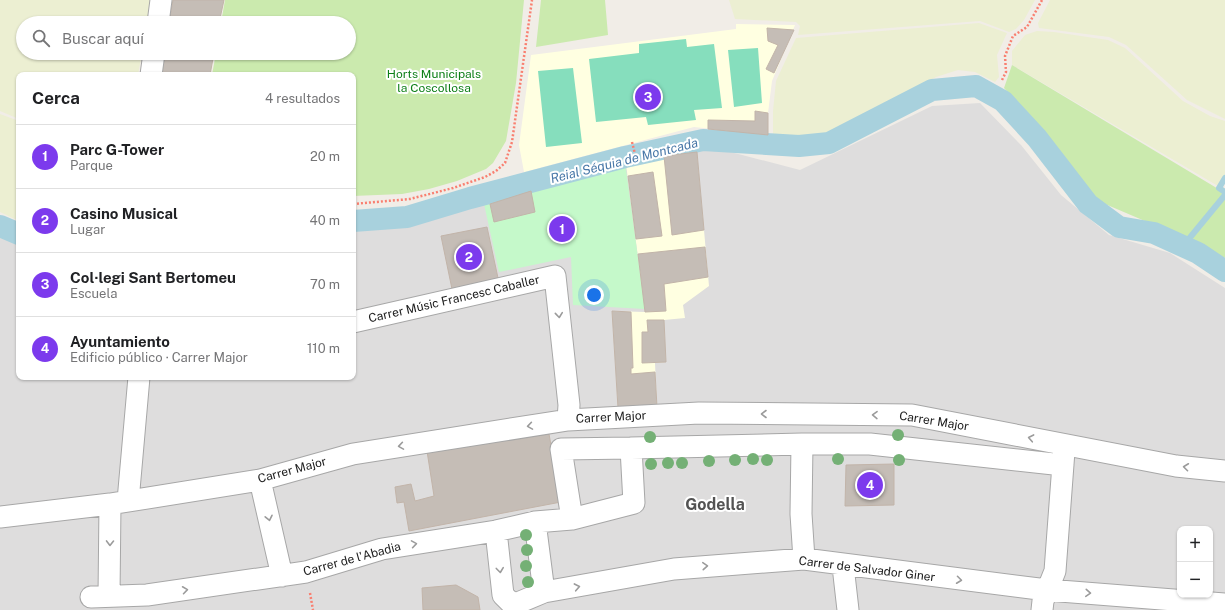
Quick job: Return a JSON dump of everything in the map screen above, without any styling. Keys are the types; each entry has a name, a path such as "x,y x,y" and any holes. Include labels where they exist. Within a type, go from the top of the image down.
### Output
{"street":[{"path":"159,16 161,0"},
{"path":"151,72 153,60"},
{"name":"Carrer Músic Francesc Caballer","path":"356,321 555,276 569,405 568,420"},
{"path":"119,503 140,380"},
{"name":"Carrer Major","path":"0,517 119,503 260,480 353,454 568,420 699,413 912,415 1176,466 1225,471"},
{"path":"802,444 801,514 804,559"},
{"path":"572,519 561,449 870,444 1063,465"},
{"path":"1042,610 1055,571 1064,445"},
{"name":"Carrer de l'Abadia","path":"119,503 100,596 148,603 306,572 382,548 496,531 535,522 572,519 634,503 631,448"},
{"path":"260,480 282,576"},
{"path":"535,522 544,592"},
{"path":"496,531 503,595 511,608"},
{"name":"Carrer de Salvador Giner","path":"511,608 544,592 674,569 804,559 843,566 1048,590 1225,604"},
{"path":"843,566 848,610"}],"path":[{"path":"356,204 410,199 453,188 496,171 505,163 512,142 532,0"},
{"path":"1002,80 1006,72 1005,56 1013,36 1027,27 1042,0"},
{"path":"632,142 637,162"}],"shaded area":[{"path":"0,0 151,0 148,16 16,16 16,60 141,60 139,72 16,72 16,118 0,111"},
{"path":"729,0 1035,0 1024,20 1016,29 1009,32 980,21 798,35 800,26 796,22 735,19"},
{"path":"1050,0 1225,0 1225,119 1187,100 1126,45 1109,37 1039,28 1038,23"},
{"path":"979,23 1007,33 997,55 999,77 995,82 975,72 958,70 936,77 836,132 811,141 779,140 773,136 773,111 776,81 796,38"},
{"path":"736,24 795,25 772,81 768,113 768,135 694,127 524,172 519,145 531,55 736,29"},
{"path":"1037,31 1108,40 1125,48 1183,101 1210,116 1225,121 1225,176 1218,186 1012,65 1012,51 1025,35"},
{"path":"980,103 1021,145 1061,195 1109,235 1170,253 1225,288 1225,610 0,610 0,234 16,241 16,380 356,380 356,228 386,229 484,204 625,162 704,145 800,170 932,106"},
{"path":"0,114 16,120 16,220 0,212"},
{"path":"697,152 709,286 683,305 685,318 664,320 666,362 655,363 657,407 618,408 612,311 645,312 626,164 664,156"}],"green space":[{"name":"Horts Municipals la Coscollosa","path":"225,0 524,0 516,83 506,141 493,163 486,169 457,181 429,189 402,194 356,196 356,72 213,72 215,60 356,60 356,16 222,16"},
{"path":"541,0 605,0 608,35 536,47"},
{"path":"686,39 687,47 714,44 722,108 694,110 696,120 648,125 646,117 596,122 589,59 639,53 639,44"},
{"path":"758,48 762,103 734,107 728,50"},
{"path":"1012,65 1225,193 1187,239 1105,204 1088,192 1071,173 1055,146 1004,88"},
{"path":"573,68 582,143 546,147 538,71"},
{"path":"625,162 645,309 573,305 571,257 499,272 484,204"},
{"path":"1225,197 1225,258 1191,239"}],"building":[{"path":"173,0 224,0 221,16 170,16"},
{"path":"767,28 794,30 774,73 766,69 778,45 768,41"},
{"path":"163,60 213,60 211,72 161,72"},
{"path":"755,111 768,113 768,135 708,129 708,120 755,121"},
{"path":"697,152 704,230 672,235 664,156"},
{"path":"653,172 662,236 636,239 628,176"},
{"path":"531,191 535,212 494,222 490,204"},
{"path":"487,227 498,278 452,289 441,236"},
{"path":"705,247 708,277 664,284 666,311 645,312 638,254"},
{"path":"612,311 631,312 633,368 631,368 631,374 655,372 657,407 618,408"},
{"path":"647,320 664,320 666,362 642,363 642,332 648,332"},
{"path":"549,434 561,502 409,531 404,502 397,503 395,487 411,484 415,501 434,496 427,451"},
{"path":"894,464 894,505 845,506 846,465"},
{"path":"456,585 478,597 480,610 423,610 422,588"}],"waterway":[{"name":"Reial Séquia de Montcada","path":"356,221 407,217 470,198 625,157 703,140 799,146 829,143 932,90 976,86 1003,101 1037,138 1088,204 1119,227 1154,233 1198,253 1225,271"},
{"path":"1225,178 1219,188 1225,192"},
{"path":"1183,246 1225,195"},
{"name":"Reial Séquia de Montcada","path":"0,226 16,233"}],"place":[{"name":"Col·legi Sant Bertomeu","path":"648,97"},
{"name":"Parc G-Tower","path":"562,229"},
{"name":"Casino Musical","path":"469,257"},
{"name":"Ayuntamiento","path":"870,485"}],"district":[{"name":"Godella","path":"715,504"}]}
